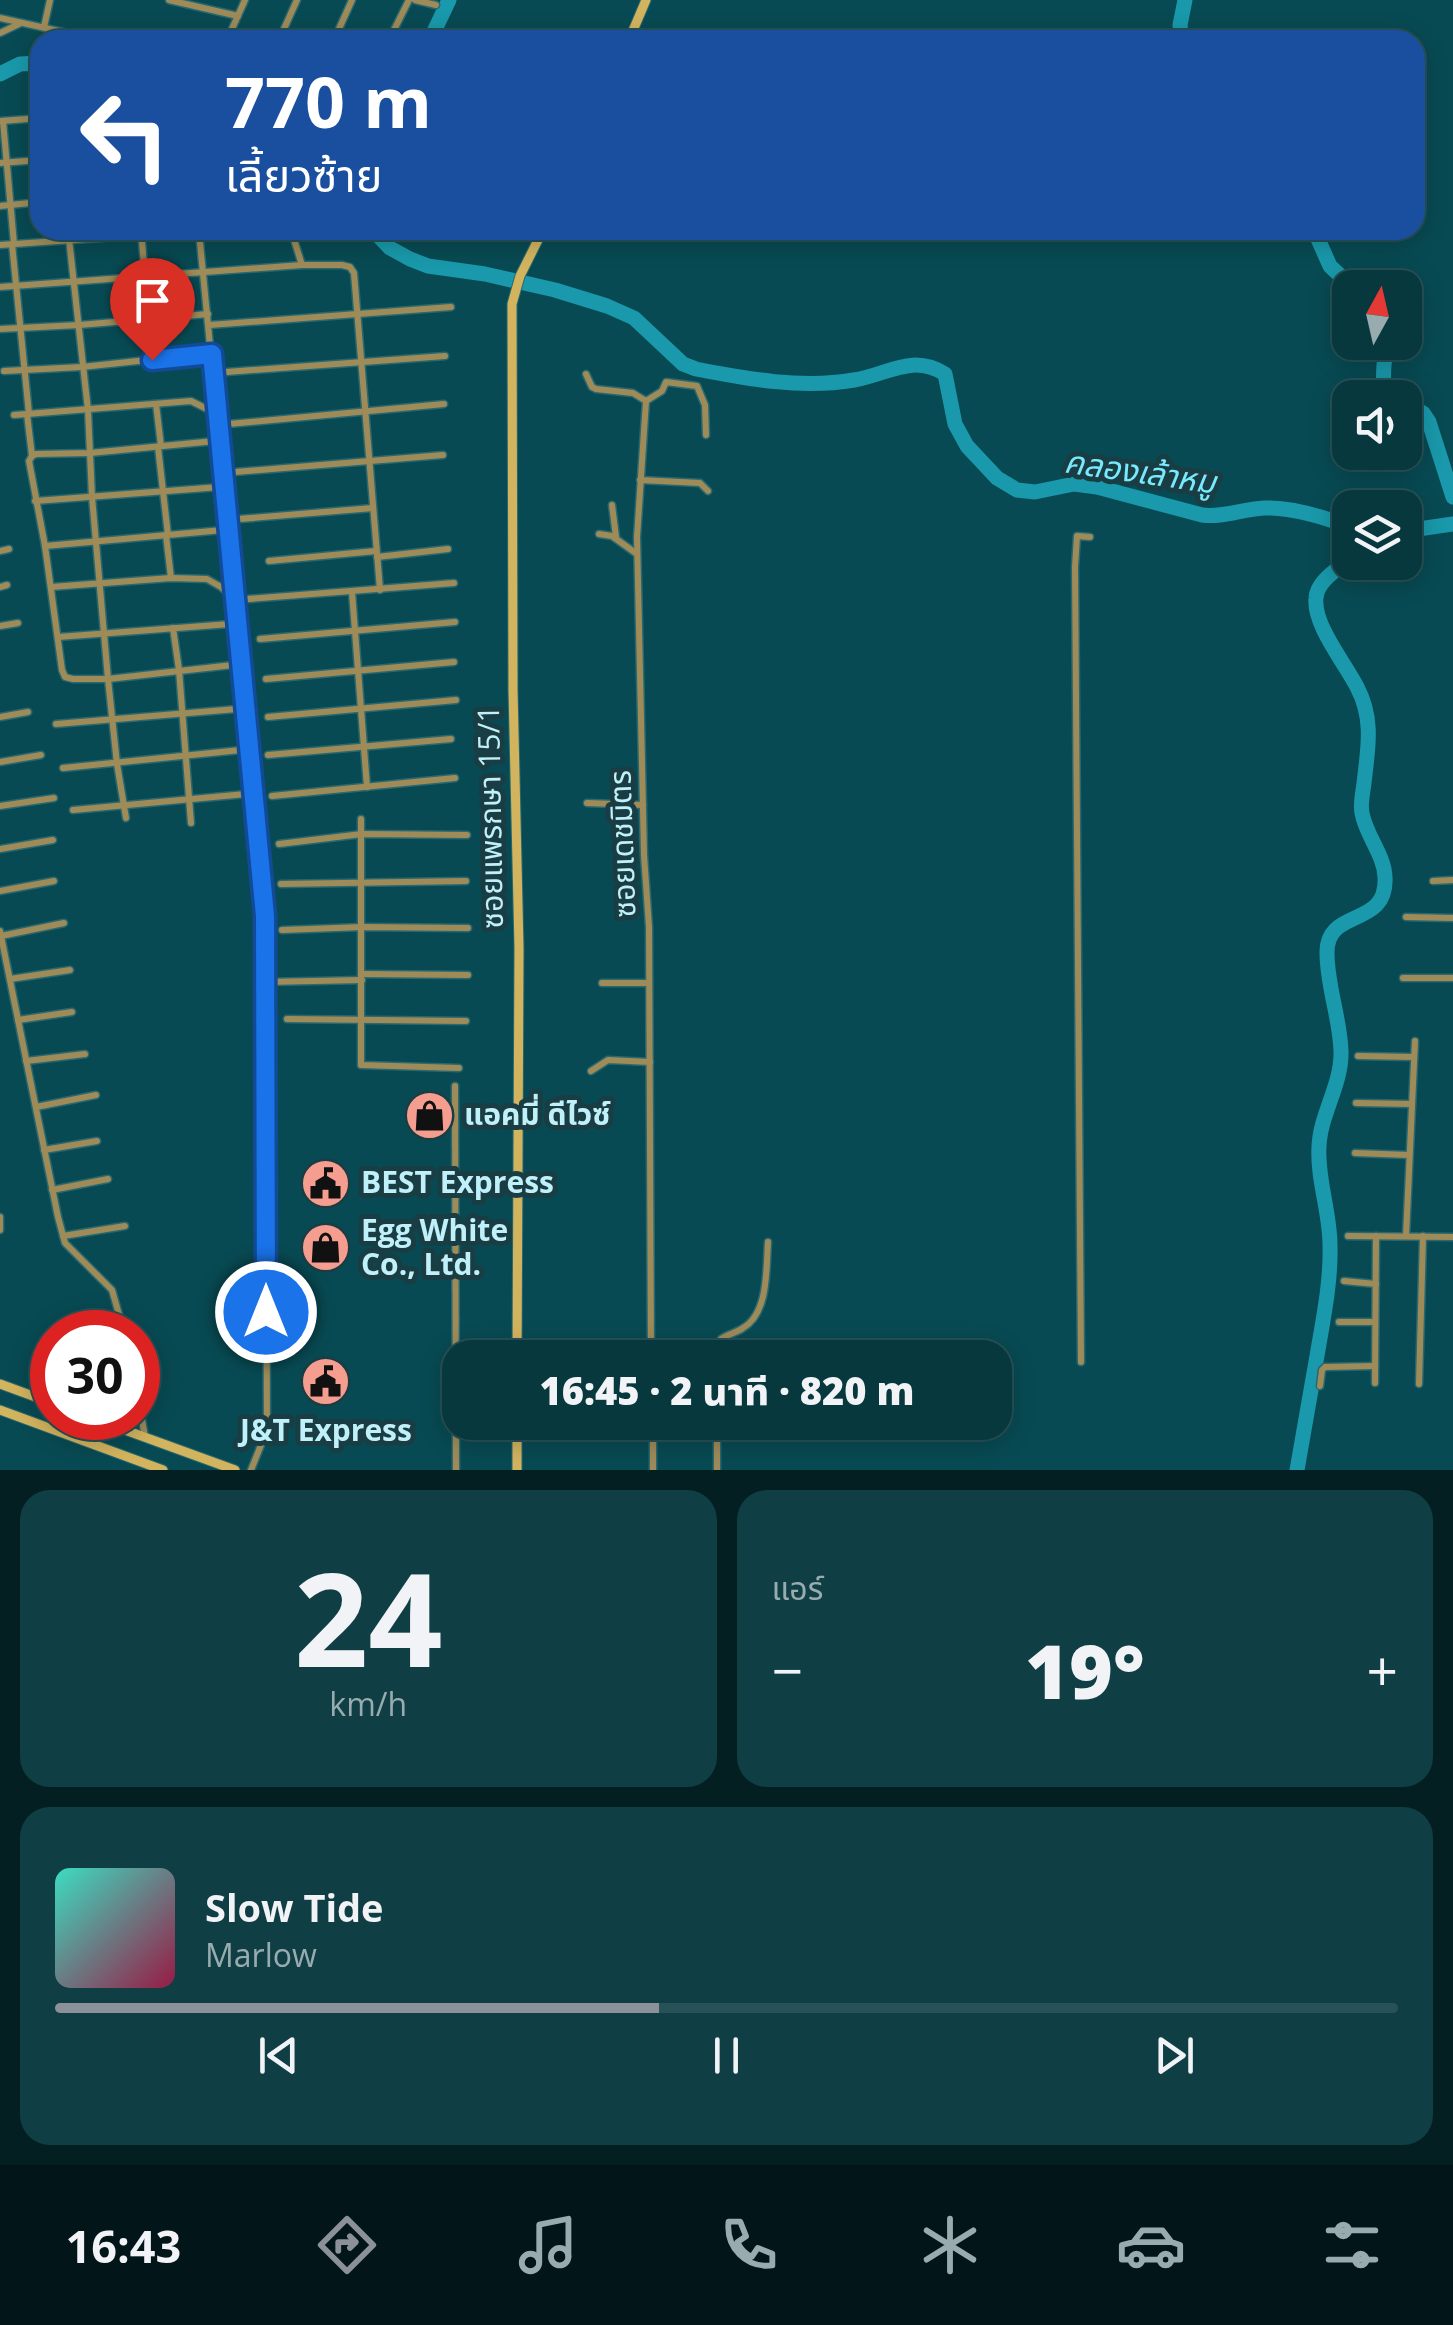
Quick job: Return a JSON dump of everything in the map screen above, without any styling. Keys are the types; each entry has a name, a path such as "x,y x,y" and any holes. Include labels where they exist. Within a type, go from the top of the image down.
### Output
{"street":[{"path":"44,27 50,0"},
{"path":"168,0 238,16"},
{"path":"232,30 244,0"},
{"path":"284,30 297,0"},
{"path":"338,30 352,0"},
{"path":"395,30 412,0 436,5"},
{"path":"632,30 646,0"},
{"path":"0,18 57,30"},
{"path":"0,33 20,23"},
{"path":"30,119 2,121 3,162 32,456 29,461 62,670 65,677 73,679 108,679 233,665"},
{"path":"3,162 30,161"},
{"path":"0,206 30,203"},
{"path":"0,245 68,240 88,410 112,721 126,818"},
{"path":"141,240 152,360"},
{"path":"200,240 265,916 266,1430 251,1470"},
{"path":"294,240 302,265"},
{"name":"ซอยแพรกษา 15/1","path":"517,1340 519,948 512,300 538,240"},
{"path":"0,286 302,265 350,267 354,273 380,590"},
{"path":"209,325 451,307"},
{"path":"0,329 208,314"},
{"path":"4,371 212,354"},
{"path":"214,373 446,356"},
{"path":"586,374 596,390 633,393 646,402 662,391 666,382 697,386 704,405 706,435"},
{"path":"14,415 191,400 218,414"},
{"name":"ซอยเดชมิตร","path":"646,402 638,555 649,984 651,1340"},
{"path":"156,404 171,578"},
{"path":"218,425 444,404"},
{"path":"32,456 216,441"},
{"path":"223,472 443,455"},
{"path":"640,480 700,483 708,490"},
{"path":"34,501 220,487"},
{"path":"612,505 616,538"},
{"path":"228,520 373,508"},
{"path":"44,546 223,530"},
{"path":"599,534 616,538 638,555"},
{"path":"1081,1362 1074,567 1077,536 1090,537"},
{"path":"270,561 448,549"},
{"path":"0,551 10,550"},
{"path":"50,587 207,579 235,600 454,584"},
{"path":"352,592 367,787"},
{"path":"260,639 455,622"},
{"path":"0,626 18,623"},
{"path":"58,636 230,624"},
{"path":"173,628 180,670 190,823"},
{"path":"266,679 454,662"},
{"path":"268,716 456,700"},
{"path":"56,724 237,709"},
{"path":"0,717 28,712"},
{"path":"268,756 451,739"},
{"path":"63,768 240,750"},
{"path":"0,762 41,755"},
{"path":"272,796 455,778"},
{"path":"73,810 246,794"},
{"path":"0,806 54,798"},
{"path":"588,803 644,805"},
{"path":"362,819 362,1066 459,1068"},
{"path":"279,844 362,834 467,835"},
{"path":"0,849 53,840"},
{"path":"1433,881 1453,880"},
{"path":"0,891 54,881"},
{"path":"281,884 466,881"},
{"path":"1406,918 1453,918"},
{"path":"64,923 0,933 65,1243 112,1290 118,1310"},
{"path":"282,930 468,928"},
{"path":"10,980 70,970"},
{"path":"265,982 468,974"},
{"path":"1403,978 1453,978"},
{"path":"602,982 649,984"},
{"path":"18,1020 72,1012"},
{"path":"286,1020 466,1021"},
{"path":"1406,1236 1414,1041"},
{"path":"26,1061 85,1054"},
{"path":"1358,1056 1414,1057"},
{"path":"591,1070 608,1060 650,1062"},
{"path":"455,1086 456,1470"},
{"path":"36,1107 96,1094"},
{"path":"1356,1104 1412,1104"},
{"path":"44,1150 97,1141"},
{"path":"1354,1153 1409,1155"},
{"path":"52,1190 108,1179"},
{"path":"0,1216 0,1230"},
{"path":"63,1236 125,1226"},
{"path":"1348,1236 1453,1236"},
{"path":"1375,1383 1376,1236"},
{"path":"1419,1384 1423,1236"},
{"path":"720,1340 744,1328 756,1316 764,1293 768,1242"},
{"path":"1344,1281 1376,1284"},
{"path":"1340,1322 1376,1322"},
{"path":"1320,1386 1325,1367 1375,1366"},
{"path":"0,1384 30,1395"},
{"path":"0,1410 163,1470"},
{"path":"153,1440 235,1470"},
{"path":"517,1440 517,1470"},
{"path":"653,1440 654,1470"},
{"path":"717,1470 718,1440"}],"waterway":[{"path":"435,30 449,0"},
{"path":"1181,30 1185,0"},
{"name":"คลองเล้าหมู","path":"0,74 30,64"},
{"name":"คลองเล้าหมู","path":"382,240 390,248 428,266 485,274 607,306 634,318 683,364 696,369 755,379 834,383 910,365 933,368 945,374 955,424 967,446 997,478 1017,490 1035,492 1074,484 1202,515 1275,508 1332,521"},
{"path":"1318,240 1334,270"},
{"path":"1384,380 1385,360"},
{"path":"1422,412 1429,422 1453,497"},
{"name":"คลองเล้าหมู","path":"1422,529 1453,524"},
{"path":"1297,1470 1329,1271 1329,1233 1319,1147 1341,1051 1329,978 1329,939 1336,929 1377,904 1385,877 1361,809 1368,746 1366,711 1316,609 1317,592 1332,574"}],"place":[{"name":"แอคมี่ ดีไวซ์","path":"429,1115"},
{"name":"BEST Express","path":"326,1183"},
{"name":"Egg White Co., Ltd.","path":"326,1248"},
{"name":"J&T Express","path":"326,1382"}],"route":[{"path":"152,360 212,354 265,916 266,1312"}]}
